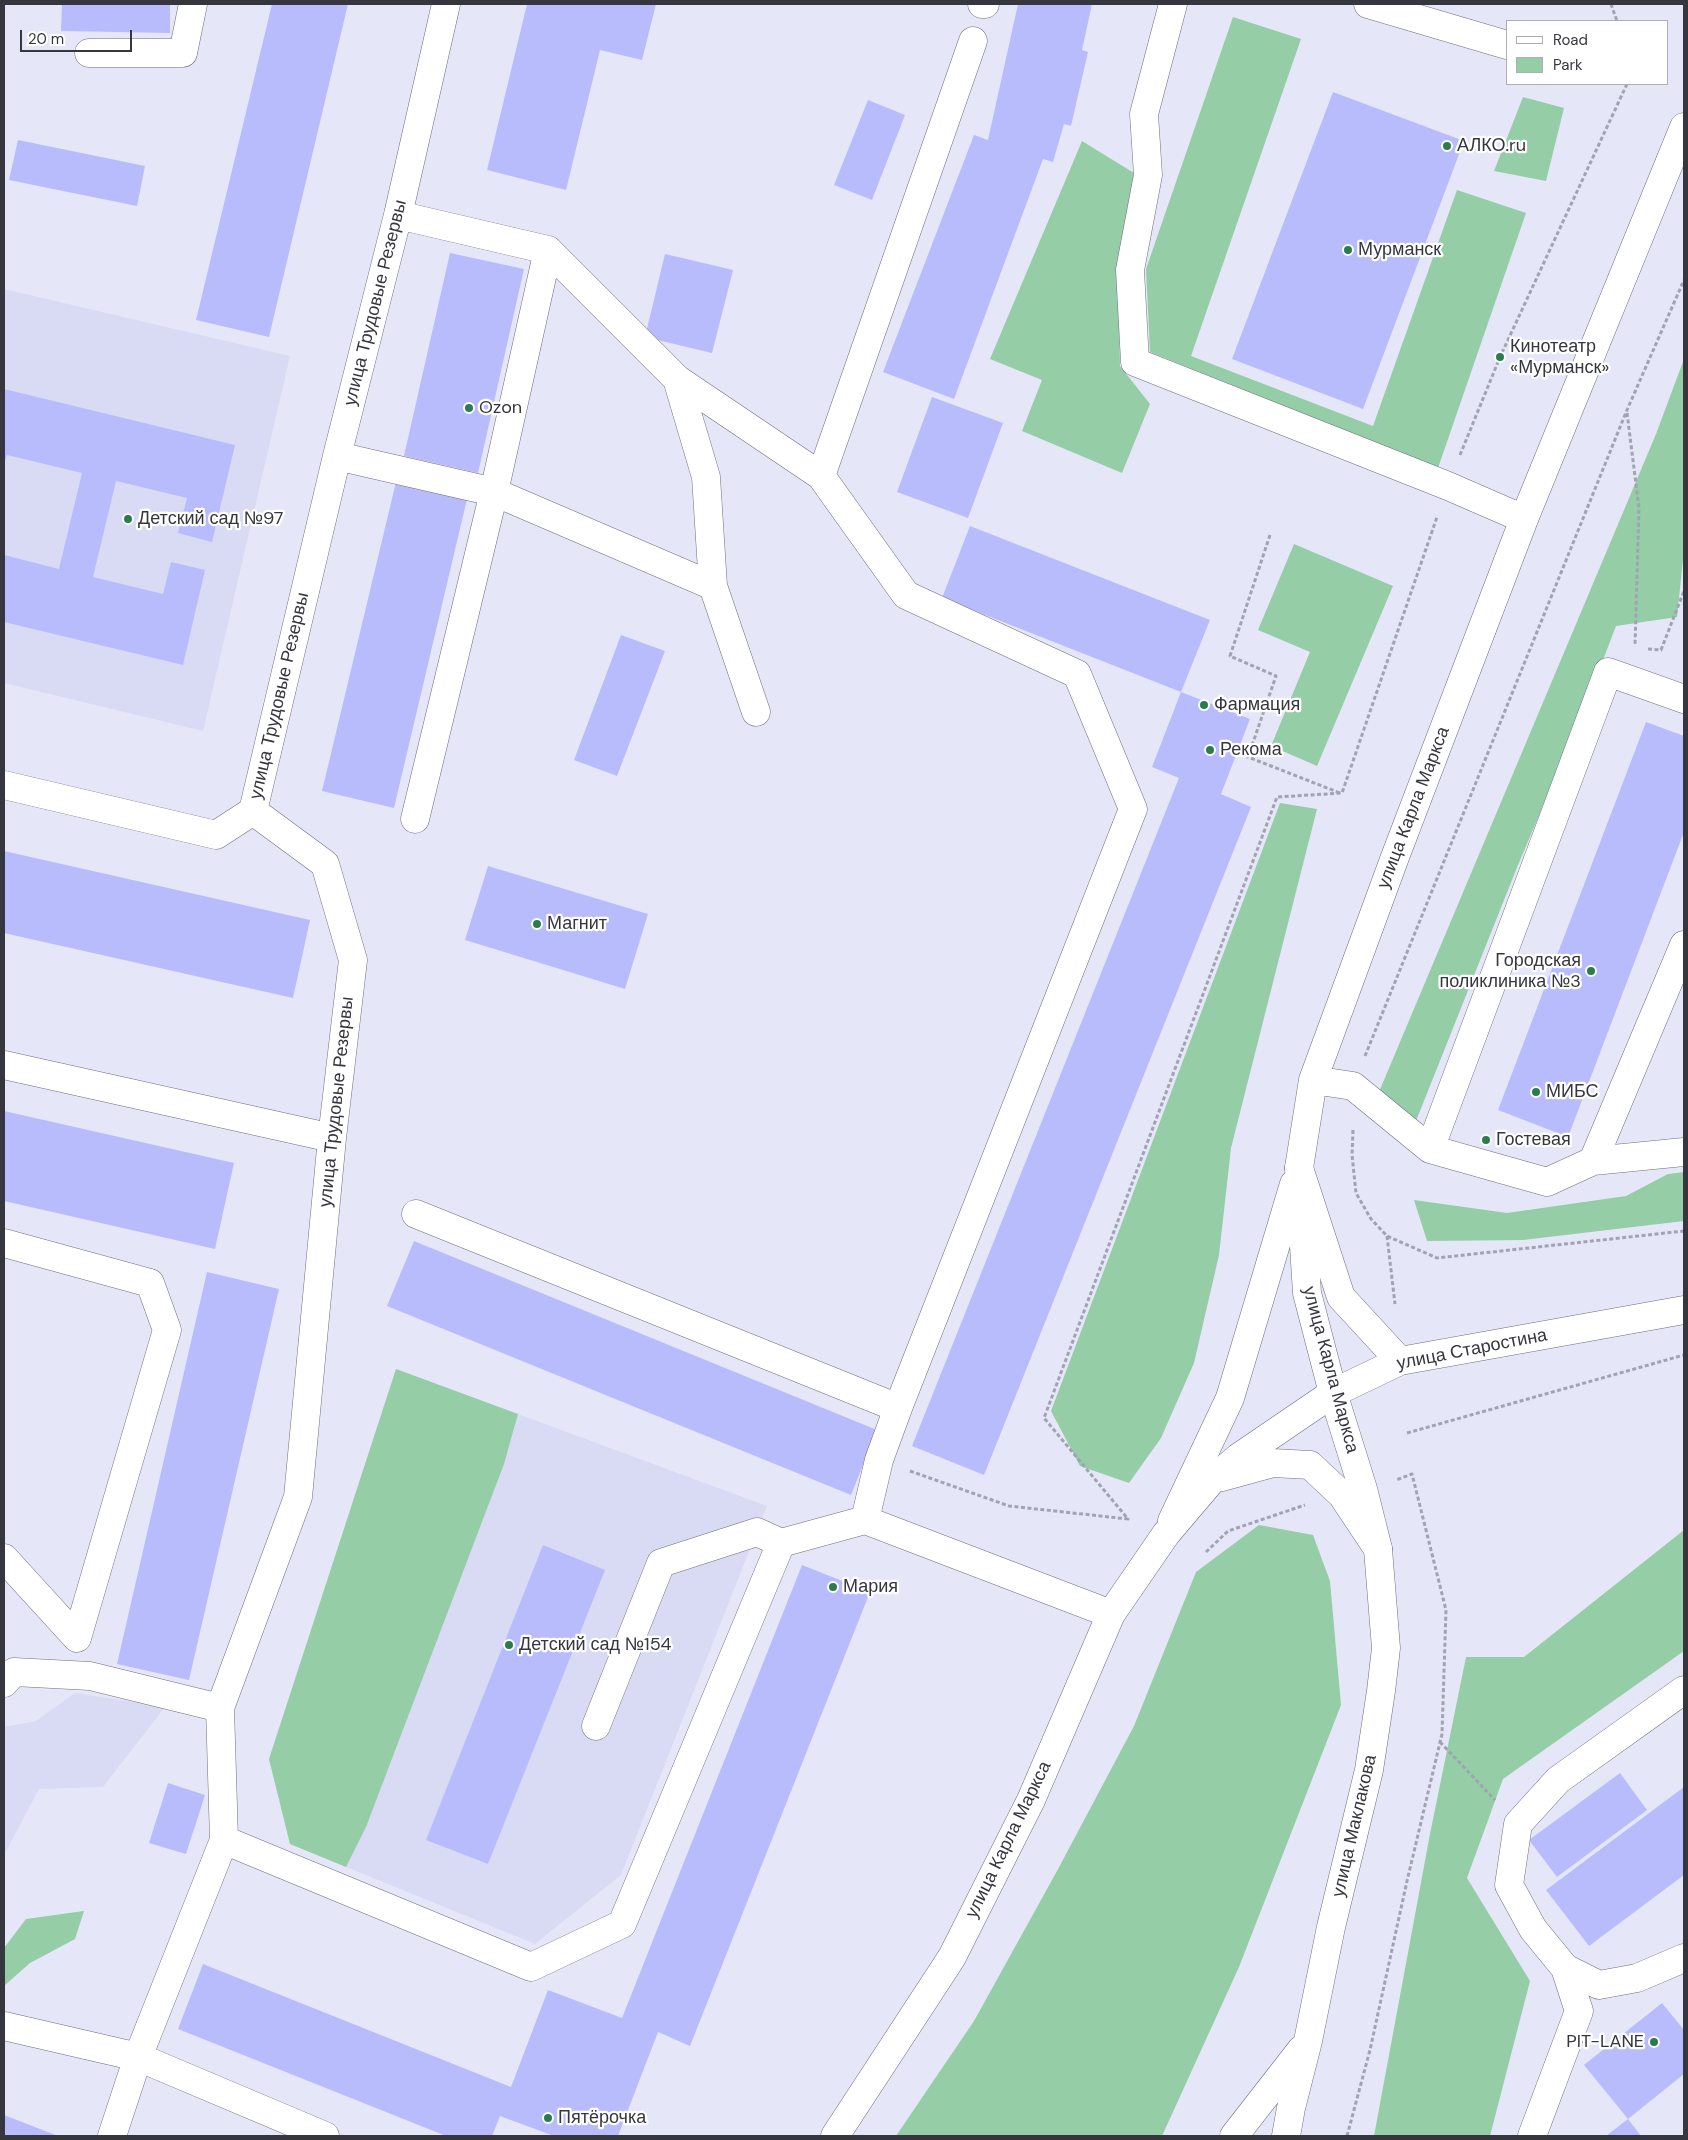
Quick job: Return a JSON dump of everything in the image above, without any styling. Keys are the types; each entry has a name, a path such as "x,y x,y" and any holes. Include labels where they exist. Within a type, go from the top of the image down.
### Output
{"street":[{"path":"89,52 183,53 193,4"},
{"name":"улица Трудовые Резервы","path":"220,1708 298,1497 332,1138 353,960 325,864 253,811 337,456 398,215 446,4"},
{"path":"1174,4 1144,114 1148,175 1130,270 1135,362 1448,486 1524,519"},
{"path":"1368,4 1506,45"},
{"path":"821,476 973,41"},
{"name":"улица Карла Маркса","path":"1370,1513 1332,1393 1307,1292 1299,1168 1313,1080 1388,875 1524,519 1684,127"},
{"path":"398,215 548,250 677,379 821,476 906,595 1078,674 1133,809 898,1408 879,1460 865,1520"},
{"path":"415,819 494,492 548,250"},
{"path":"677,379 706,477 713,586 756,712"},
{"path":"337,456 494,492 713,586"},
{"path":"1430,1149 1608,672 1684,699"},
{"path":"4,785 216,834 253,811"},
{"path":"1593,1161 1684,945"},
{"path":"4,1065 332,1138"},
{"path":"1313,1080 1353,1086 1430,1149 1547,1182 1593,1161 1684,1152"},
{"path":"1299,1168 1342,1297 1400,1361"},
{"path":"1166,1534 1230,1398 1299,1168"},
{"path":"416,1214 898,1408"},
{"path":"4,1243 150,1283 167,1330 77,1638"},
{"name":"улица Старостина","path":"1166,1534 1211,1481 1239,1457 1332,1393 1400,1361 1684,1310"},
{"path":"1211,1481 1273,1463 1310,1465 1342,1496 1378,1549"},
{"name":"улица Маклакова","path":"1286,2136 1308,2041 1331,1927 1368,1770 1381,1690 1386,1648 1378,1549 1370,1513"},
{"path":"596,1726 661,1563 757,1532 782,1543 865,1520 1110,1614"},
{"name":"улица Карла Маркса","path":"835,2136 952,1957 1031,1800 1110,1614 1166,1534"},
{"path":"224,1840 531,1967 622,1924 782,1543"},
{"path":"4,1558 77,1638 90,1676"},
{"path":"4,1683 14,1672 90,1676 220,1708 224,1840 138,2057 112,2136"},
{"path":"1532,2136 1579,2011 1565,1968 1533,1929 1509,1885 1518,1824 1558,1780 1684,1690"},
{"path":"1565,1968 1599,1985 1637,1978 1684,1958"},
{"path":"4,2026 138,2057 325,2136"},
{"path":"1234,2136 1308,2041"}],"path":[{"path":"1610,4 1617,20"},
{"path":"1342,793 1448,486 1500,357 1626,85"},
{"path":"1684,280 1627,410 1353,1086 1352,1155 1356,1193 1371,1219 1387,1236 1437,1258 1684,1231"},
{"path":"1627,410 1639,508 1635,647 1661,650 1684,591"},
{"path":"1270,535 1230,656 1276,676 1248,757 1342,793"},
{"path":"879,1460 1009,1506 1128,1519 1044,1418 1277,797 1342,793"},
{"path":"1387,1236 1395,1305"},
{"path":"1407,1432 1684,1355"},
{"path":"1347,2136 1370,2050 1440,1742 1446,1610 1412,1474 1395,1481"},
{"path":"1206,1552 1228,1531 1308,1504"},
{"path":"1440,1742 1518,1824"}],"shaded area":[{"name":"Детский сад №97","path":"4,289 290,356 203,731 4,683"},
{"name":"Детский сад №154","path":"396,1369 767,1506 621,1875 535,1944 290,1844 269,1759"},
{"path":"75,1693 165,1707 103,1787 39,1789 4,1855 4,1727 36,1721"}],"green space":[{"path":"1233,17 1301,39 1191,356 1373,426 1457,190 1526,213 1438,468 1150,352 1146,269"},
{"path":"1523,97 1564,108 1546,181 1494,171"},
{"path":"1082,141 1134,173 1118,265 1120,366 1150,404 1122,473 1022,431 1042,380 990,359"},
{"path":"1684,359 1684,550 1677,617 1616,626 1585,707 1518,865 1414,1126 1376,1099 1656,434"},
{"path":"1294,544 1393,586 1317,766 1271,746 1310,652 1258,630"},
{"path":"1280,803 1317,809 1231,1148 1219,1255 1194,1363 1161,1438 1129,1483 1080,1466 1051,1411"},
{"path":"1684,1172 1684,1221 1523,1240 1427,1241 1414,1200 1507,1213 1626,1196 1668,1174"},
{"path":"396,1369 518,1414 504,1464 366,1827 346,1867 290,1844 269,1759"},
{"path":"1259,1525 1313,1535 1330,1581 1341,1705 1239,1967 1162,2136 896,2136 974,2021 1057,1871 1134,1726 1196,1572"},
{"path":"1684,1530 1684,1651 1503,1779 1467,1878 1530,1981 1490,2136 1374,2136 1430,1834 1466,1657 1524,1657"},
{"path":"84,1911 75,1939 30,1963 4,1986 4,1948 26,1919"}],"building":[{"path":"62,4 170,4 170,33 61,31"},
{"path":"272,4 348,4 269,337 196,320"},
{"path":"527,4 656,4 642,60 600,50 566,190 487,170"},
{"path":"1018,4 1092,4 1082,50 1088,52 1071,126 1064,124 1053,162 1043,159 954,399 883,372 974,135 988,140"},
{"name":"Мурманск","path":"1333,92 1464,141 1363,409 1232,359"},
{"path":"868,100 905,115 872,200 834,185"},
{"path":"18,140 145,166 137,206 9,180"},
{"path":"450,253 524,269 478,473 404,456"},
{"path":"665,254 733,270 712,353 645,337"},
{"path":"4,389 235,445 212,542 178,533 187,498 116,481 93,577 163,594 171,562 205,570 183,665 4,622 4,555 59,569 82,473 7,455 4,464"},
{"path":"932,397 1003,423 968,518 897,492"},
{"path":"396,482 467,499 394,808 322,791"},
{"path":"970,526 1210,620 1181,692 942,598"},
{"path":"621,635 665,651 617,776 574,760"},
{"path":"1181,692 1250,719 1221,794 1251,807 984,1475 912,1446 1179,778 1152,767"},
{"name":"Городская поликлиника №3","path":"1646,722 1684,736 1684,832 1568,1137 1498,1110"},
{"path":"4,851 310,920 293,998 4,933"},
{"path":"488,866 648,914 625,989 465,940"},
{"path":"4,1111 234,1163 215,1249 4,1201"},
{"path":"414,1241 877,1430 851,1495 387,1306"},
{"path":"207,1272 279,1289 189,1680 117,1664"},
{"path":"543,1545 605,1570 488,1864 426,1840"},
{"path":"802,1565 870,1592 690,2046 658,2032 618,2136 554,2136 500,2116 492,2136 446,2136 178,2029 203,1964 511,2087 548,1990 622,2018"},
{"path":"1620,1773 1647,1810 1557,1877 1529,1840"},
{"path":"168,1783 205,1795 186,1854 149,1843"},
{"path":"1684,1787 1684,1875 1589,1946 1546,1890"},
{"path":"1662,2003 1684,2030 1684,2074 1628,2119 1584,2065"},
{"path":"4,2115 58,2136 4,2136"},
{"path":"1628,2119 1641,2136 1606,2136"}],"place":[{"name":"АЛКО.ru","path":"1447,146"},
{"name":"Мурманск","path":"1348,250"},
{"name":"Кинотеатр «Мурманск»","path":"1500,357"},
{"name":"Ozon","path":"469,408"},
{"name":"Детский сад №97","path":"128,519"},
{"name":"Фармация","path":"1204,705"},
{"name":"Рекома","path":"1210,750"},
{"name":"Магнит","path":"537,924"},
{"name":"Городская поликлиника №3","path":"1591,971"},
{"name":"МИБС","path":"1536,1092"},
{"name":"Гостевая","path":"1486,1140"},
{"name":"Мария","path":"833,1587"},
{"name":"Детский сад №154","path":"509,1645"},
{"name":"PIT-LANE","path":"1654,2042"},
{"name":"Пятёрочка","path":"548,2118"}]}
